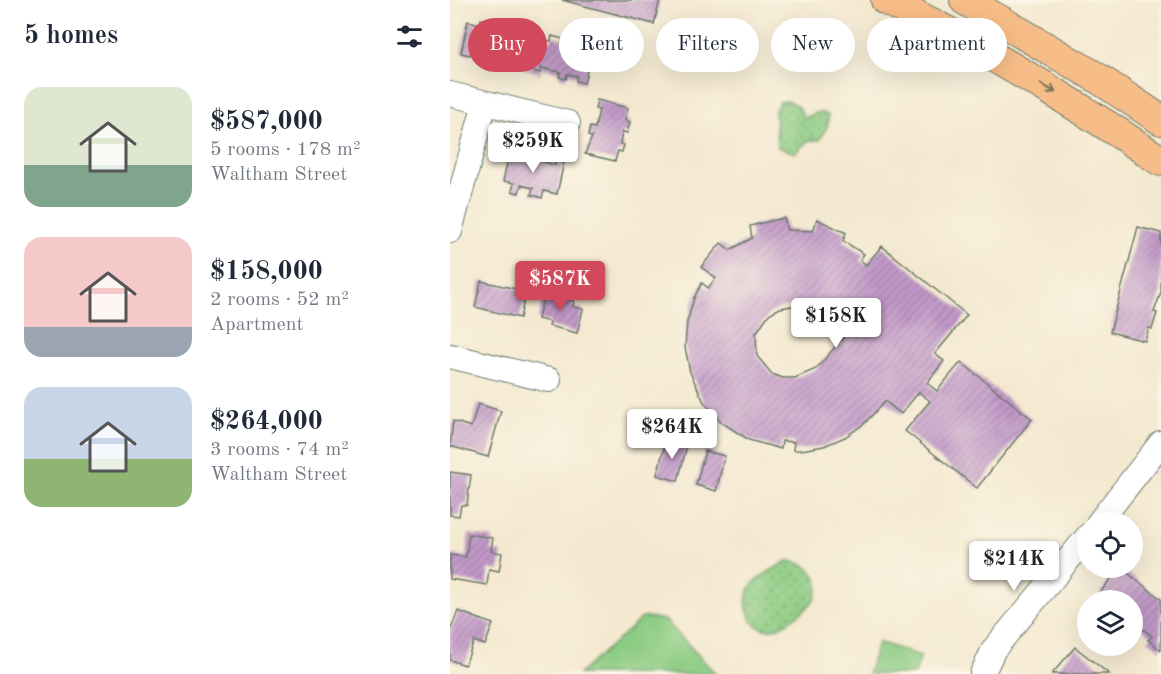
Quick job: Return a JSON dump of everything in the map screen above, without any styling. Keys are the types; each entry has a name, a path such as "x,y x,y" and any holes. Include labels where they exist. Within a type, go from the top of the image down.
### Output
{"main road":[{"path":"886,0 990,54 1078,105 1161,160"},
{"path":"964,0 1096,77 1161,120"}],"street":[{"path":"450,94 568,123"},
{"path":"450,231 485,103"},
{"path":"450,356 549,380"},
{"path":"1107,512 1161,443"},
{"path":"982,674 994,649 1077,549"}],"green space":[{"path":"788,101 799,107 804,118 819,112 828,115 828,125 820,140 809,140 795,153 777,147 775,111 779,102"},
{"path":"787,561 802,564 813,573 817,579 817,593 806,609 785,624 776,628 760,627 749,616 746,600 748,592 759,578"},
{"path":"643,617 665,620 716,674 579,674"},
{"path":"878,642 921,656 915,674 868,674"}],"building":[{"path":"562,0 660,0 654,24 644,21 644,18 631,18"},
{"path":"468,21 468,55 461,53"},
{"path":"552,36 559,38 559,72 547,69 547,40 551,41"},
{"path":"560,72 587,72 584,83 576,81 577,76 567,74 566,79 559,77"},
{"path":"597,100 628,108 625,120 630,122 627,133 622,132 620,144 624,145 622,152 618,151 615,161 585,154 592,137 588,136 590,127 595,128 599,110 595,109"},
{"path":"510,150 517,152 516,156 527,158 528,154 537,156 536,160 555,165 556,160 564,162 557,194 544,191 542,198 531,195 533,188 521,185 519,193 512,191 514,183 503,181"},
{"path":"784,218 787,230 813,231 817,219 846,233 843,241 864,254 860,260 866,265 882,246 967,315 935,354 944,361 927,383 937,391 961,362 1032,419 977,488 905,431 930,401 919,392 901,414 885,401 864,424 845,437 824,446 801,450 793,450 794,442 782,441 781,449 749,440 721,422 704,402 690,372 685,347 687,322 694,298 702,283 708,288 716,278 701,267 721,243 730,250 752,238 750,226","holes":["792,306 804,309 844,337 816,369 795,378 783,378 772,374 757,356 756,333 769,314 780,308"]},
{"path":"1138,227 1161,233 1161,292 1154,312 1157,313 1152,329 1149,328 1145,341 1110,332"},
{"path":"481,281 526,291 520,318 475,307"},
{"path":"545,290 574,301 573,307 583,309 577,333 549,326 550,322 538,319"},
{"path":"478,404 501,411 488,457 450,446 453,421 471,427"},
{"path":"666,440 687,445 678,481 657,475"},
{"path":"705,451 725,456 716,491 696,485"},
{"path":"450,472 471,475 467,505 461,505 459,516 450,515"},
{"path":"469,534 493,538 491,551 502,553 499,571 489,569 487,585 450,579 450,555 466,557"},
{"path":"1111,578 1134,578 1161,599 1161,650 1148,640 1152,636 1143,629 1143,590 1102,590"},
{"path":"458,611 493,624 485,645 474,641 465,665 450,660 450,631"},
{"path":"1075,647 1077,656 1086,656 1109,674 1052,674"}]}
